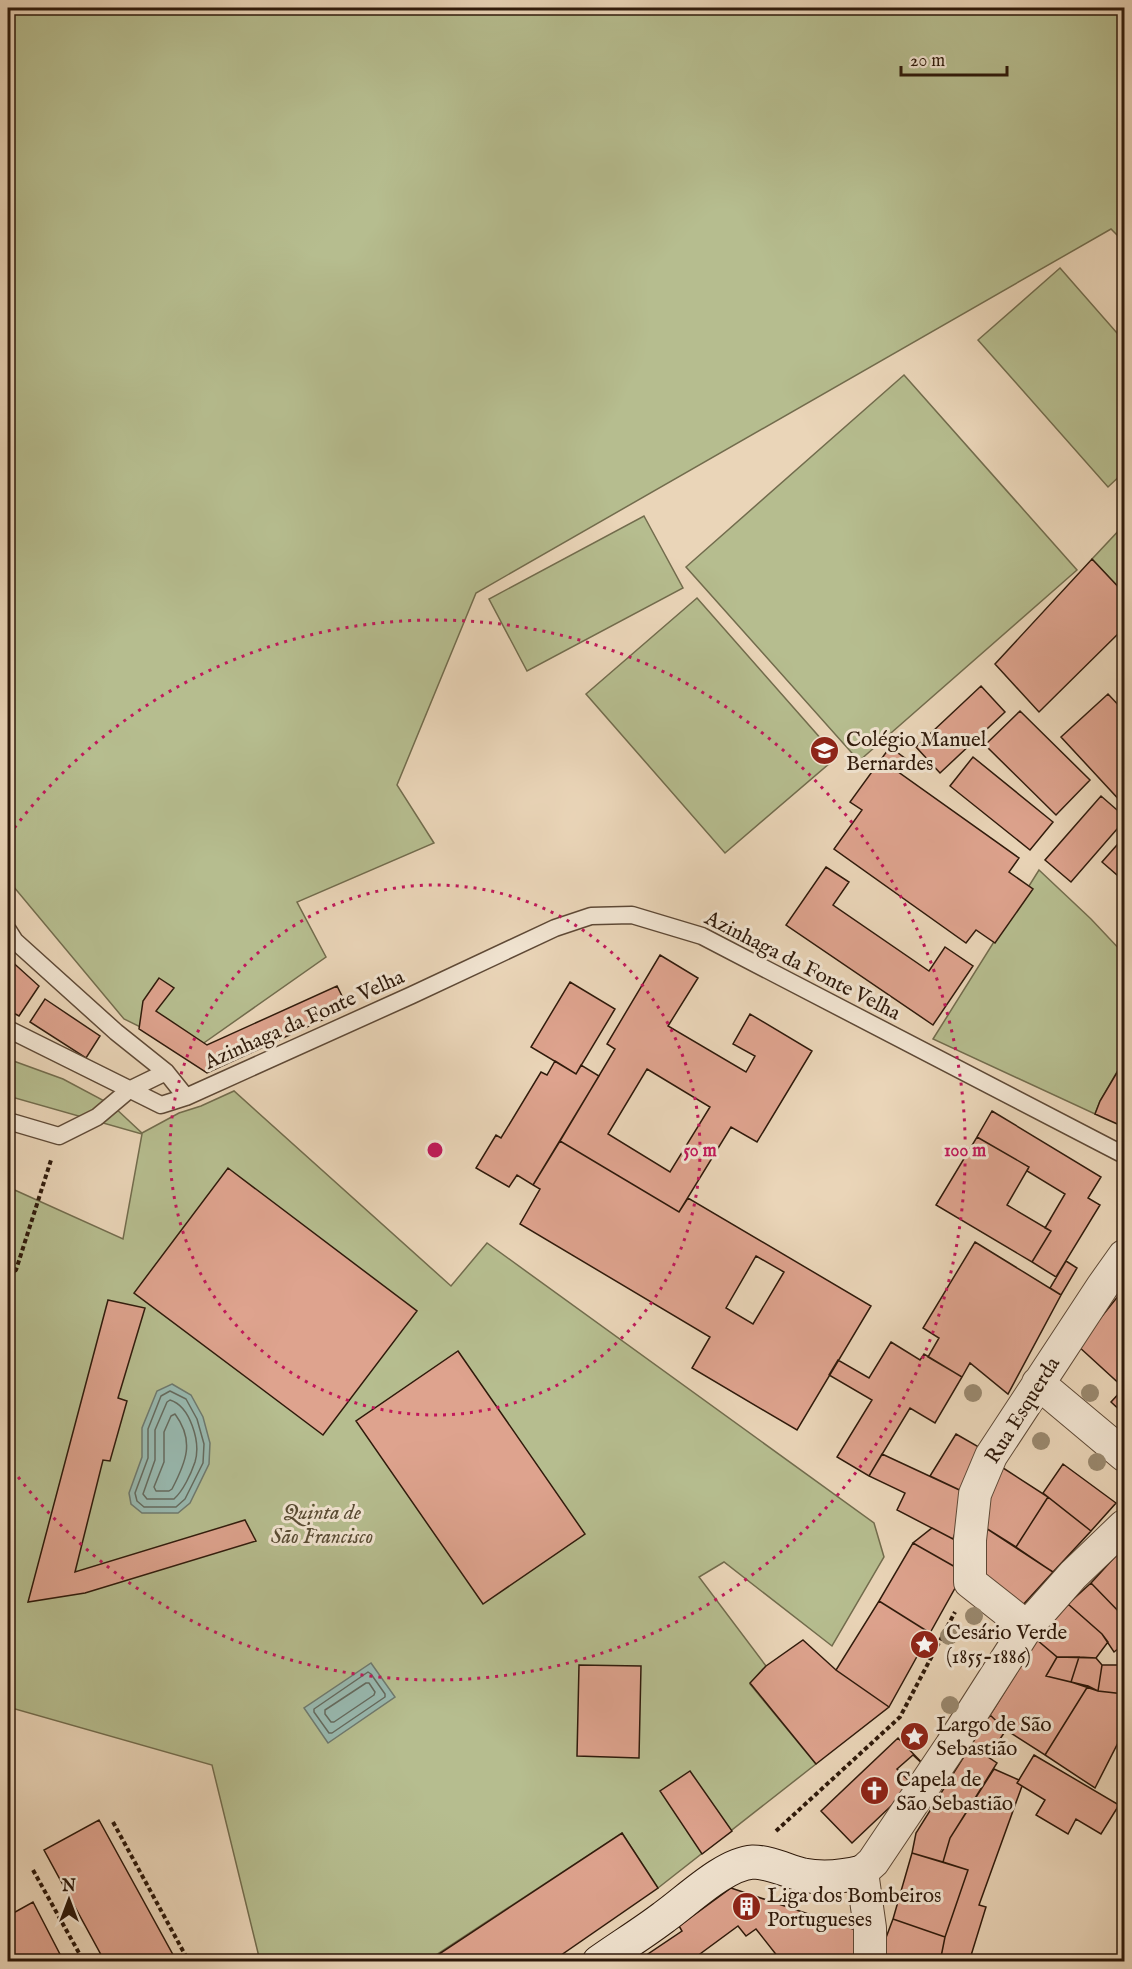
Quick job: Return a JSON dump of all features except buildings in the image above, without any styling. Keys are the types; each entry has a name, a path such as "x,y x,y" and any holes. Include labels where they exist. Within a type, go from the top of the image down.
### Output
{"street":[{"name":"Rua Esquerda","path":"970,1582 970,1540 975,1494 991,1456 1125,1256"},
{"path":"1038,1383 1125,1455"},
{"path":"599,1962 725,1872 739,1865 755,1862 772,1849 803,1875 830,1878 862,1872 873,1862 1027,1627 1072,1575 1125,1526"},
{"path":"970,1582 1027,1627"},
{"path":"862,1872 870,1928 870,1962"}],"lane":[{"name":"Azinhaga da Fonte Velha","path":"8,1029 161,1105 186,1097 555,928 591,916 632,915 702,936 1125,1155"},
{"path":"8,930 15,940 116,1032 166,1072 186,1097"},
{"path":"8,1121 59,1136 97,1116 129,1090 166,1072"}],"path":[{"path":"8,1275 16,1270 59,1136"},
{"path":"772,1849 900,1717 970,1582"},
{"path":"113,1822 189,1962"},
{"path":"33,1870 84,1962"}],"green space":[{"path":"8,8 1124,8 1124,242 1111,229 476,593 397,785 434,843 297,902 326,957 191,1052 124,1019 8,880"},
{"path":"1060,268 1124,341 1124,472 1108,487 978,340"},
{"path":"904,375 1077,570 859,761 686,567"},
{"path":"644,516 683,588 527,671 489,599"},
{"path":"1124,525 1124,593 1092,559"},
{"path":"697,598 837,757 725,853 586,694"},
{"path":"1039,870 1124,954 1124,1060 1095,1114 933,1039"},
{"name":"Quinta de São Francisco","path":"8,1059 63,1079 112,1105 142,1133 179,1113 234,1091 451,1286 487,1243 874,1523 884,1557 832,1646 724,1562 699,1577 766,1666 750,1684 816,1764 658,1888 622,1833 427,1961 260,1961 212,1765 8,1707 8,1187 123,1239 142,1134 8,1096"}],"water":[{"path":"172,1384 191,1395 203,1417 210,1443 209,1464 190,1503 178,1513 142,1513 131,1504 129,1493 142,1457 142,1428 157,1391"},
{"path":"371,1663 395,1697 328,1743 304,1708"}],"place":[{"name":"Colégio Manuel Bernardes","path":"825,751"},
{"name":"Cesário Verde (1855-1886)","path":"925,1644"},
{"name":"Largo de São Sebastião","path":"915,1736"},
{"name":"Capela de São Sebastião","path":"875,1791"},
{"name":"Liga dos Bombeiros Portugueses","path":"746,1907"}]}
